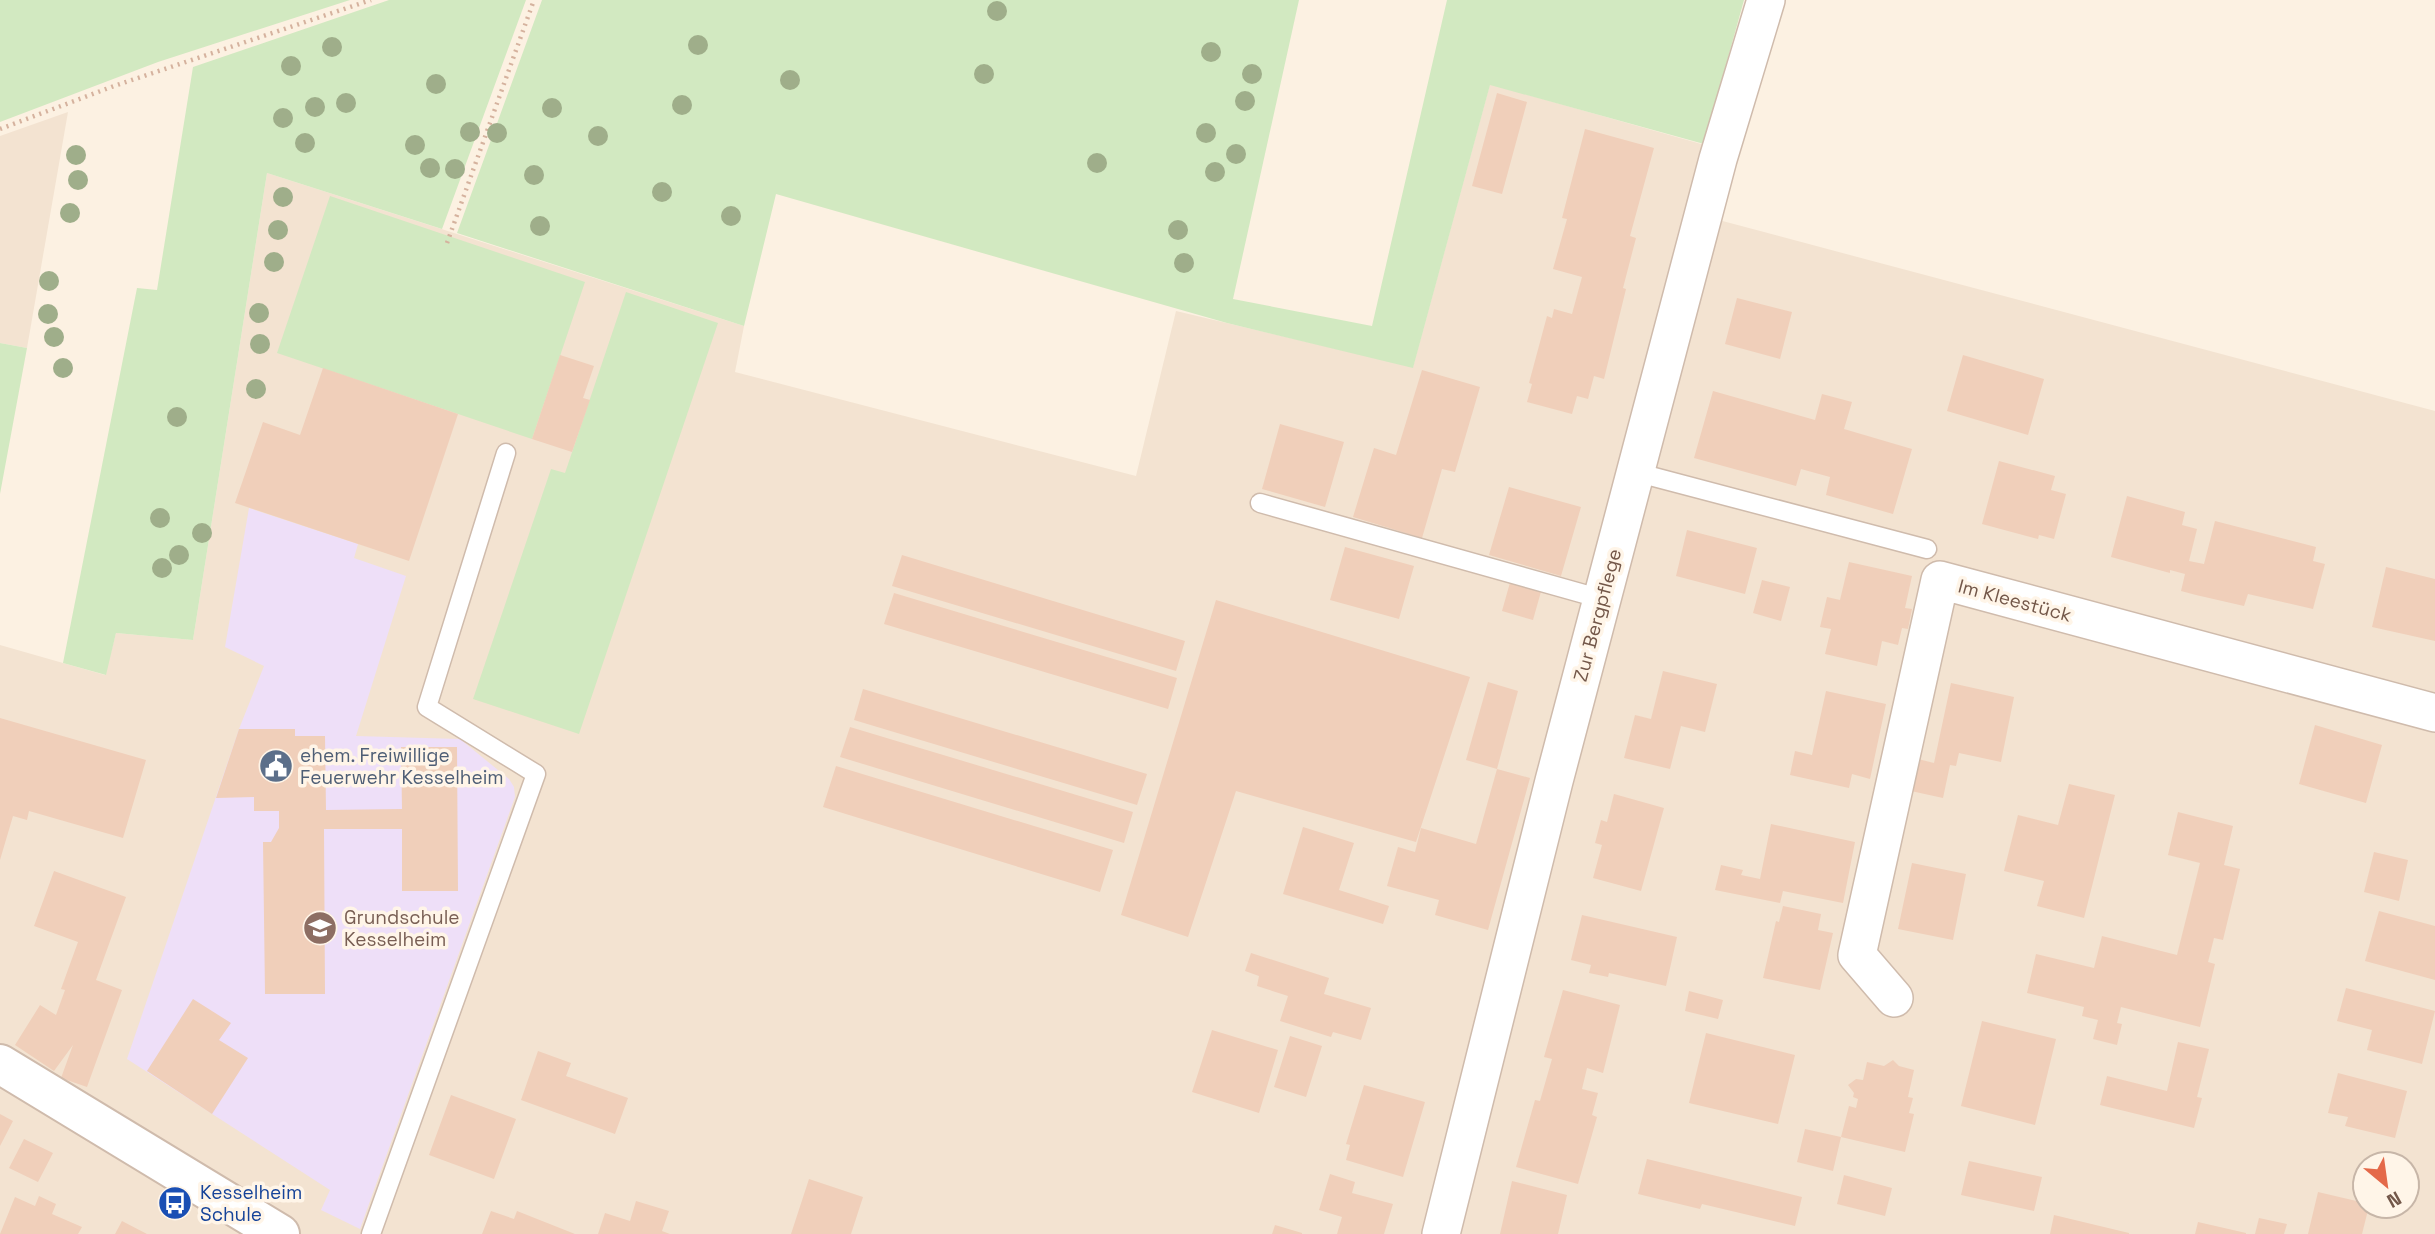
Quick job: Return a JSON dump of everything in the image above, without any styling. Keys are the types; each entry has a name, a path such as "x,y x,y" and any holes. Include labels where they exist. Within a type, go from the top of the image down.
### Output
{"street":[{"name":"Zur Bergpflege","path":"1441,1234 1554,781 1635,472 1718,159 1766,0"},
{"name":"Im Kleestück","path":"1894,998 1857,956 1940,580 2435,713"},
{"path":"0,1064 280,1234"}],"lane":[{"path":"371,1234 536,774 427,707 506,453"},
{"path":"1635,472 1927,549"},
{"path":"1260,503 1602,599"}],"path":[{"path":"0,129 114,86 371,0"},
{"path":"447,243 534,0"}],"shaded area":[{"path":"1490,84 1733,153 1715,219 2435,411 2435,1234 0,1234 0,645 105,675 116,633 193,640 267,173 744,326 735,372 1136,476 1176,311 1413,367"},
{"path":"68,112 27,348 0,343 0,136"},
{"name":"Grundschule Kesselheim","path":"249,508 358,544 354,558 406,576 356,736 460,739 509,779 514,787 515,797 360,1229 321,1210 330,1190 127,1059 239,729 264,666 225,647"}],"green space":[{"path":"0,0 350,0 158,62 0,122"},
{"path":"389,0 526,0 442,229 267,173 193,640 116,633 106,675 63,663 137,288 157,290 193,67"},
{"path":"542,0 1299,0 1233,299 1372,326 1447,0 1744,0 1704,144 1490,85 1413,368 1227,323 776,194 744,326 457,233"},
{"path":"330,196 585,282 532,439 277,353"},
{"path":"626,292 718,323 579,734 473,699 551,469 565,473"},
{"path":"0,343 27,348 0,494"}],"building":[{"path":"1497,93 1527,102 1502,194 1472,186"},
{"path":"1585,129 1654,148 1630,236 1636,238 1604,379 1594,376 1588,399 1577,396 1572,414 1527,402 1532,384 1529,383 1547,316 1552,318 1554,309 1572,314 1582,277 1553,269 1567,219 1562,218"},
{"path":"1737,298 1792,312 1780,359 1725,344"},
{"path":"560,355 594,366 583,398 590,400 572,452 532,439"},
{"path":"1963,355 2044,379 2028,435 1947,411"},
{"path":"323,368 458,414 409,561 235,503 263,422 300,435"},
{"path":"1422,370 1480,387 1455,472 1442,469 1422,538 1353,517 1374,448 1396,455"},
{"path":"1713,391 1815,420 1822,394 1852,402 1844,429 1912,449 1893,514 1826,495 1830,477 1801,469 1796,486 1694,458"},
{"path":"1280,424 1344,442 1325,507 1262,489"},
{"path":"1999,461 2055,476 2051,490 2066,494 2054,539 2039,535 2038,539 1982,524"},
{"path":"1509,487 1581,507 1561,576 1489,555"},
{"path":"2127,496 2185,512 2182,525 2197,529 2189,561 2204,564 2215,521 2316,547 2313,561 2325,564 2313,609 2248,594 2244,606 2196,595 2181,591 2185,574 2170,570 2170,573 2111,557"},
{"path":"1687,530 1757,548 1745,594 1676,576"},
{"path":"1345,547 1414,566 1399,619 1330,600"},
{"path":"902,555 1185,641 1176,671 892,586"},
{"path":"1849,562 1912,576 1905,608 1912,609 1908,629 1902,628 1898,645 1882,641 1877,666 1825,654 1831,629 1820,627 1827,597 1840,600"},
{"path":"2386,567 2435,579 2435,641 2372,627"},
{"path":"1511,579 1542,588 1533,620 1502,611"},
{"path":"1762,580 1790,587 1781,621 1753,613"},
{"path":"894,593 1177,678 1168,709 884,624"},
{"path":"1216,600 1470,677 1416,842 1236,791 1188,937 1121,915"},
{"path":"1663,671 1717,684 1705,732 1681,726 1670,769 1624,758 1635,715 1651,719"},
{"path":"1488,682 1518,691 1497,769 1466,760"},
{"path":"1951,683 2014,697 2001,762 1959,753 1956,766 1950,765 1943,798 1911,791 1918,759 1934,763"},
{"path":"863,689 1147,774 1137,805 854,720"},
{"path":"1826,691 1886,704 1870,779 1852,774 1849,788 1790,775 1795,751 1812,755"},
{"path":"0,718 146,760 123,838 29,811 27,820 13,816 0,860"},
{"path":"2315,725 2382,745 2366,803 2299,784"},
{"path":"850,727 1133,812 1124,843 840,757"},
{"path":"239,729 295,729 295,736 325,736 326,810 402,809 401,747 457,747 458,891 402,891 402,829 324,829 325,994 265,994 263,842 271,842 279,828 279,811 254,811 254,797 216,798"},
{"path":"836,766 1113,850 1100,892 823,807"},
{"path":"1497,769 1530,778 1488,930 1435,915 1439,900 1387,886 1398,847 1415,852 1421,828 1476,844"},
{"path":"2069,784 2115,795 2084,918 2037,906 2044,881 2004,871 2018,815 2058,825"},
{"path":"1614,794 1664,808 1641,891 1593,878 1602,845 1595,843 1601,820 1607,822"},
{"path":"2178,812 2233,826 2224,865 2240,869 2223,940 2214,938 2208,962 2215,964 2200,1027 2121,1007 2117,1023 2122,1024 2117,1045 2093,1039 2098,1020 2082,1016 2084,1007 2027,993 2036,954 2094,968 2102,936 2177,955 2200,863 2168,855"},
{"path":"1771,824 1855,842 1843,903 1783,891 1780,903 1715,890 1721,865 1743,870 1741,875 1760,879"},
{"path":"1303,827 1354,843 1339,890 1389,906 1383,924 1283,894"},
{"path":"2374,852 2408,860 2399,901 2364,892"},
{"path":"1912,863 1966,874 1953,940 1898,929"},
{"path":"54,871 126,897 96,980 122,990 87,1087 61,1078 73,1045 54,1071 15,1045 40,1005 56,1015 65,990 61,989 78,942 34,926"},
{"path":"1783,906 1821,914 1818,930 1833,933 1820,990 1763,978 1776,921 1779,922"},
{"path":"2379,911 2435,926 2435,980 2365,961"},
{"path":"1582,915 1677,937 1666,986 1609,973 1608,977 1589,973 1591,965 1571,960"},
{"path":"1251,953 1329,978 1324,994 1371,1008 1361,1040 1333,1032 1331,1037 1280,1021 1288,996 1257,986 1259,976 1245,971"},
{"path":"2346,988 2435,1011 2422,1064 2367,1050 2372,1030 2337,1021"},
{"path":"1563,990 1620,1005 1603,1073 1587,1068 1582,1089 1598,1093 1592,1115 1597,1117 1578,1184 1516,1167 1535,1100 1540,1101 1552,1059 1544,1057"},
{"path":"1689,991 1723,1000 1718,1019 1685,1011"},
{"path":"193,999 231,1023 219,1040 248,1058 212,1114 147,1071"},
{"path":"1982,1021 2056,1039 2035,1125 1961,1106"},
{"path":"1212,1030 1278,1050 1259,1113 1192,1092"},
{"path":"1706,1033 1795,1055 1778,1124 1689,1103"},
{"path":"1290,1036 1322,1046 1306,1097 1274,1087"},
{"path":"2178,1042 2209,1049 2197,1097 2202,1098 2194,1128 2100,1105 2107,1076 2167,1091"},
{"path":"538,1051 571,1063 566,1076 628,1098 615,1134 521,1100"},
{"path":"1893,1060 1899,1066 1914,1070 1908,1097 1913,1098 1909,1113 1914,1114 1905,1152 1841,1137 1849,1106 1856,1108 1858,1099 1853,1097 1854,1093 1848,1085 1856,1079 1863,1080 1867,1062 1884,1066"},
{"path":"2338,1073 2407,1091 2395,1138 2345,1126 2348,1117 2328,1113"},
{"path":"1364,1085 1425,1102 1403,1177 1346,1160 1350,1145 1346,1144"},
{"path":"451,1095 516,1119 494,1179 429,1155"},
{"path":"0,1114 13,1121 0,1146"},
{"path":"1805,1129 1841,1137 1833,1171 1797,1162"},
{"path":"24,1139 53,1153 38,1182 9,1168"},
{"path":"1647,1159 1802,1197 1795,1226 1702,1204 1700,1209 1638,1194"},
{"path":"1969,1161 2042,1177 2034,1211 1961,1195"},
{"path":"1330,1174 1355,1182 1352,1193 1393,1204 1384,1234 1337,1234 1342,1217 1319,1210"},
{"path":"1844,1175 1892,1188 1885,1216 1837,1204"},
{"path":"809,1179 863,1197 851,1234 791,1234"},
{"path":"1512,1181 1567,1195 1558,1234 1500,1234"},
{"path":"2318,1192 2351,1200 2351,1220 2366,1220 2362,1234 2308,1234"},
{"path":"39,1196 56,1204 52,1214 82,1227 78,1234 0,1234 15,1197 35,1206"},
{"path":"636,1201 669,1211 662,1231 670,1234 598,1234 605,1213 630,1221"},
{"path":"491,1211 514,1219 517,1211 575,1234 482,1234"},
{"path":"2054,1215 2129,1233 2129,1234 2050,1234"},
{"path":"2259,1218 2287,1224 2284,1234 2255,1234"},
{"path":"122,1221 147,1234 115,1234"},
{"path":"2198,1222 2246,1233 2246,1234 2195,1234"},
{"path":"1275,1225 1302,1233 1302,1234 1272,1234"}],"place":[{"name":"ehem. Freiwillige Feuerwehr Kesselheim","path":"276,766"},
{"name":"Grundschule Kesselheim","path":"320,928"},
{"name":"Kesselheim Schule","path":"175,1203"}]}
